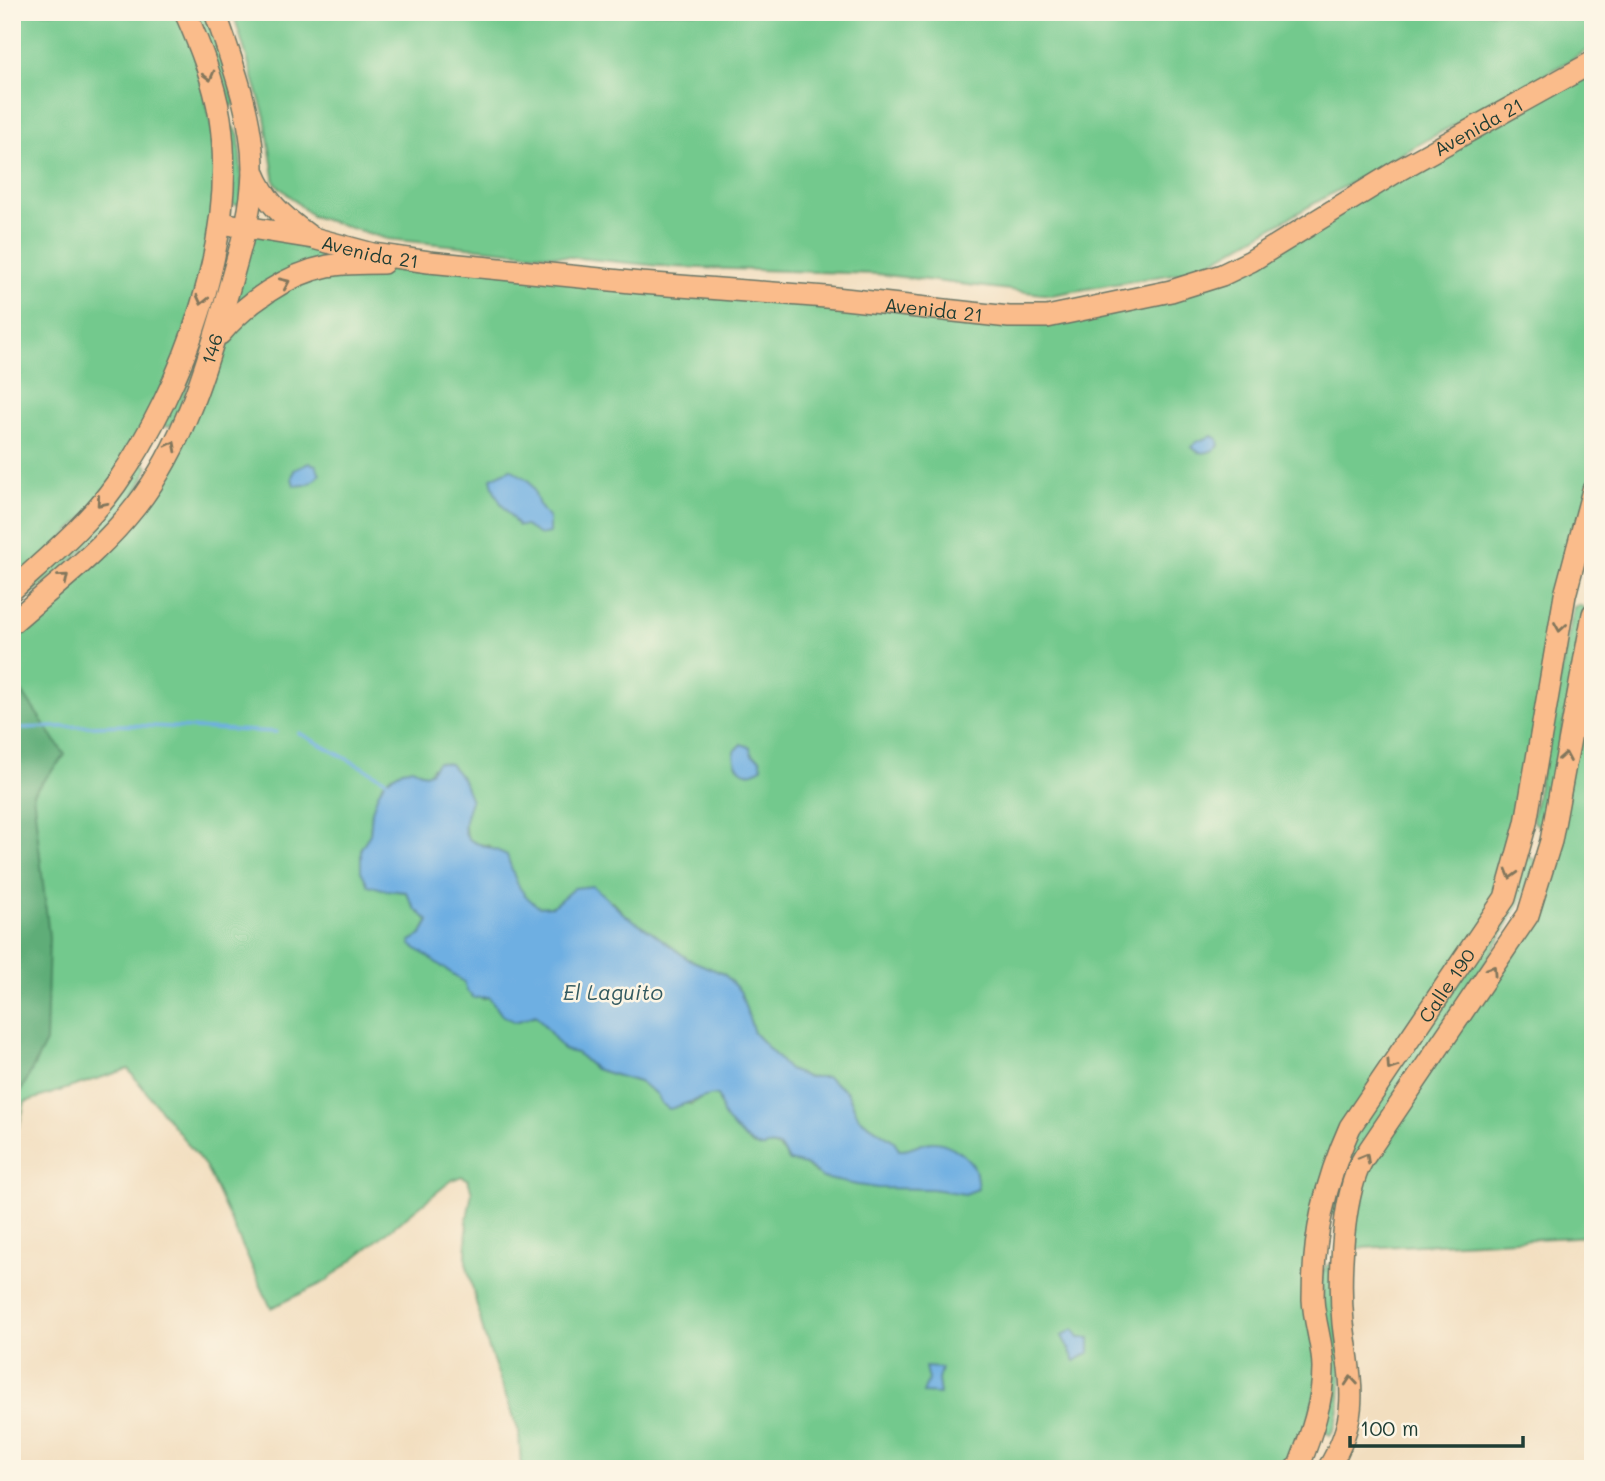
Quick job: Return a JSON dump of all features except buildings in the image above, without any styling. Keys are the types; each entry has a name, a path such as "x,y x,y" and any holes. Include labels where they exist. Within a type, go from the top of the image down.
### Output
{"main road":[{"name":"146","path":"12,590 70,537 116,485 147,433 176,375 199,316 220,223 223,174 220,117 203,52 185,12"},
{"name":"146","path":"12,623 79,566 137,504 172,447 214,341 247,227 253,171 246,116 215,12"},
{"name":"Avenida 21","path":"220,223 313,238 373,254 429,262 641,283 826,297 1009,317 1047,317 1171,291 1223,275 1399,170 1593,62"},
{"path":"220,117 246,116"},
{"path":"253,171 270,203 313,238"},
{"path":"214,341 242,309 273,288 310,272 344,264 429,262"},
{"name":"Calle 190","path":"1298,1468 1311,1436 1323,1367 1313,1301 1316,1245 1322,1203 1333,1166 1350,1127 1504,898 1522,836 1548,703 1565,595 1591,501"},
{"path":"1565,595 1593,602"},
{"name":"Calle 190","path":"1328,1469 1348,1430 1351,1414 1352,1384 1343,1321 1343,1249 1350,1198 1357,1172 1369,1150 1528,915 1551,841 1593,614"},
{"path":"1522,836 1551,841"}],"green space":[{"path":"12,12 185,12 223,174 199,316 116,485 12,590"},
{"path":"194,12 208,12 235,102 233,106 225,104"},
{"path":"233,12 1593,12 1593,46 1197,270 1051,295 877,274 670,267 387,239 312,216 275,183 265,117"},
{"name":"El Laguito","path":"1593,62 1593,490 1505,898 1350,1127 1322,1203 1323,1367 1295,1469 521,1469 519,1432 485,1338 466,1262 467,1219 472,1192 468,1180 462,1176 452,1180 325,1282 271,1308 206,1167 128,1069 25,1102 12,1141 12,623 79,566 172,447 247,227 373,254 1047,317 1223,274","holes":["432,768 466,813 467,836 472,843 490,846 526,899 539,907 553,906 563,898 612,901 625,915 688,959 724,974 740,991 754,1033 789,1071 807,1077 827,1077 847,1092 859,1118 894,1141 899,1150 906,1151 926,1143 949,1190 857,1185 815,1173 806,1165 789,1161 783,1151 775,1146 751,1144 727,1120 717,1095 709,1094 691,1104 661,1103 657,1094 639,1082 595,1069 577,1053 564,1050 536,1015 515,1022 502,1015 489,997 483,999 468,991 464,982 422,952 421,935 429,920 415,909 406,892 386,890 361,871 361,848 370,834 372,811 386,780 403,770 420,771 425,775"]},
{"path":"234,127 239,135 243,201 240,205 233,205 230,198 229,129"},
{"path":"222,255 227,259 205,339 176,419 170,426 165,427 162,421"},
{"path":"143,462 148,467 137,488 107,528 12,611 12,598"},
{"path":"1579,605 1584,608 1585,613 1544,825 1541,827 1533,822 1533,815 1574,607"},
{"path":"1593,615 1593,1236 1343,1249 1350,1198 1528,915"},
{"path":"12,677 65,755 33,793 49,937 46,1042 12,1109"},
{"path":"1526,858 1533,858 1536,862 1520,904 1340,1213 1332,1215 1329,1210 1346,1150"},
{"path":"1327,1265 1331,1265 1333,1269 1341,1381 1340,1404 1330,1435 1324,1431 1331,1379 1321,1277"}],"water":[{"path":"1212,436 1218,439 1219,446 1213,450 1202,452 1192,447 1196,442"},
{"path":"309,463 316,465 320,474 309,484 294,485 294,470"},
{"path":"511,469 529,481 539,505 549,519 549,533 540,535 525,526 518,526 498,499 491,478"},
{"path":"741,744 750,747 752,755 760,759 762,767 746,772 738,767 734,751"},
{"name":"El Laguito","path":"438,762 450,764 462,778 471,801 464,827 466,834 476,843 507,855 518,884 526,896 539,907 553,906 574,888 593,886 625,915 688,959 724,974 740,991 754,1033 789,1070 807,1077 827,1077 847,1092 859,1118 894,1141 899,1150 933,1142 953,1148 974,1167 978,1189 965,1194 932,1189 877,1188 823,1178 806,1165 789,1161 778,1147 761,1148 746,1140 725,1118 717,1095 669,1109 661,1103 657,1094 639,1082 595,1069 577,1053 564,1050 536,1015 515,1022 502,1015 489,997 474,998 467,991 464,982 411,945 410,941 421,935 429,921 415,909 406,892 368,885 361,871 361,848 370,834 372,811 386,780 412,768 425,774"},
{"path":"1074,1329 1079,1338 1090,1338 1090,1352 1075,1361 1062,1336"},
{"path":"925,1367 941,1368 938,1380 940,1394 923,1393 928,1380"}],"waterway":[{"path":"21,728 128,725 276,732"},
{"path":"299,733 386,780"}]}
